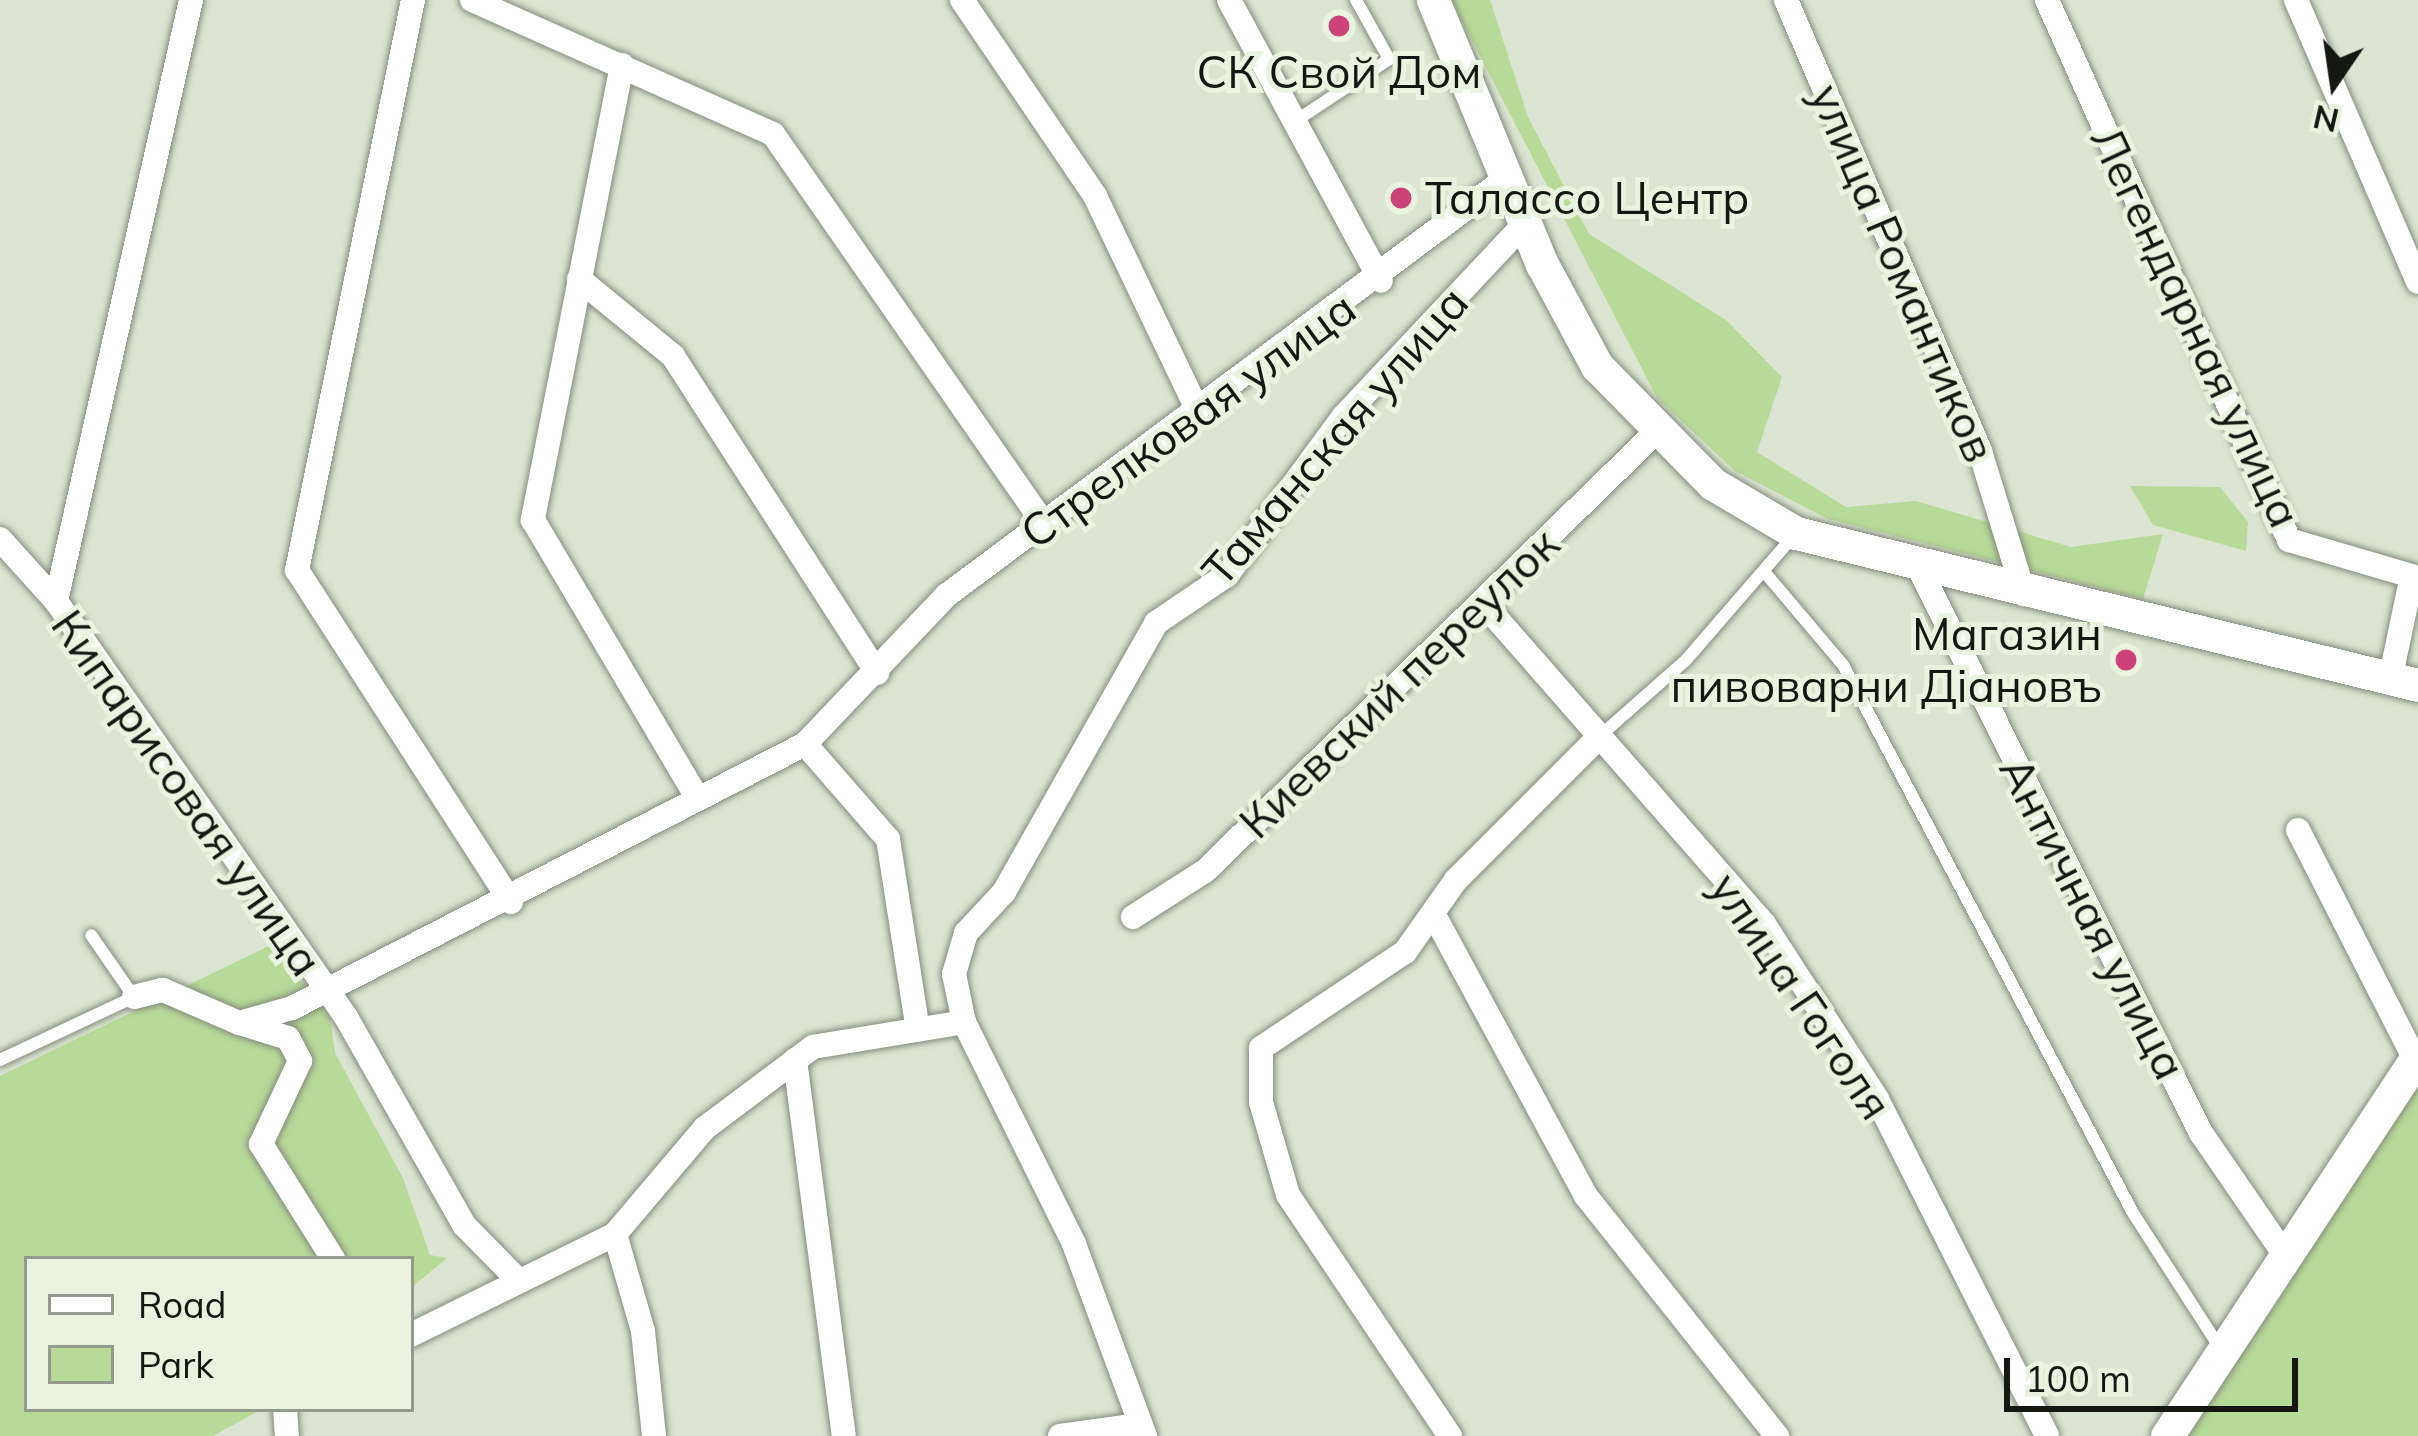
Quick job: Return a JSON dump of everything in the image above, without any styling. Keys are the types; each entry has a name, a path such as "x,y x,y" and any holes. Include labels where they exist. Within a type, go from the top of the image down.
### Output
{"main road":[{"path":"1433,0 1526,221 1597,367 1653,434 1796,533 2024,593 2404,682"},
{"path":"2168,1436 2416,1058"}],"street":[{"path":"56,601 191,0"},
{"path":"412,0 297,570 511,902"},
{"path":"472,0 744,116 794,156 1044,524"},
{"path":"962,0 1095,196 1196,407"},
{"path":"1229,0 1300,118 1382,281"},
{"name":"улица Романтиков","path":"1786,0 2018,546 2024,593"},
{"name":"Легендарная улица","path":"2048,0 2289,540 2415,575"},
{"path":"2296,0 2418,282"},
{"path":"622,64 533,520 696,796"},
{"name":"Стрелковая улица","path":"239,1023 292,1008 511,902 696,796 805,744 947,595 1196,407 1382,281 1508,177"},
{"name":"Таманская улица","path":"1142,1431 1074,1244 964,1022 954,974 966,934 1004,892 1156,622 1227,575 1344,416 1526,221"},
{"path":"579,279 673,356 877,673"},
{"name":"Киевский переулок","path":"1132,917 1205,871 1484,604 1653,434"},
{"name":"Кипарисовая улица","path":"0,539 56,601 325,993 464,1225 516,1278"},
{"name":"Античная улица","path":"1918,566 2201,1133 2287,1258"},
{"path":"2404,682 2415,575"},
{"name":"улица Гоголя","path":"1484,604 1764,924 1877,1099 2047,1436"},
{"path":"1450,1436 1288,1195 1261,1102 1261,1048 1406,952 1434,915 1601,735"},
{"path":"805,744 888,839 918,1030"},
{"path":"2298,830 2416,1058"},
{"path":"1434,915 1586,1196 1777,1436"},
{"path":"134,997 163,991 288,1038"},
{"path":"292,1008 288,1038 296,1086 261,1144 331,1256"},
{"path":"414,1333 516,1278 615,1234 705,1128 813,1047 964,1022"},
{"path":"795,1060 844,1436"},
{"path":"615,1234 643,1331 654,1436"},
{"path":"1060,1436 1142,1431"}],"lane":[{"path":"1300,118 1389,59 1356,0"},
{"path":"1601,735 1766,575 1796,533"},
{"path":"1766,575 1844,664 2133,1213 2224,1354"},
{"path":"0,1060 134,997 91,935"}],"green space":[{"path":"1451,0 1490,0 1528,117 1589,234 1726,320 1782,377 1757,452 1846,507 1916,501 2071,547 2163,534 2143,599 1828,519 1735,471 1657,398"},
{"path":"2130,486 2220,487 2248,522 2246,551 2153,525"},
{"path":"271,945 330,1018 335,1053 403,1178 430,1255 447,1258 414,1286 414,1256 24,1256 24,1412 257,1412 213,1436 0,1436 0,1076"},
{"path":"2418,1079 2418,1436 2187,1436 2332,1211"}],"place":[{"name":"СК Свой Дом","path":"1339,26"},
{"name":"Талассо Центр","path":"1401,198"},
{"name":"Магазин пивоварни Дiановъ","path":"2126,660"}]}
